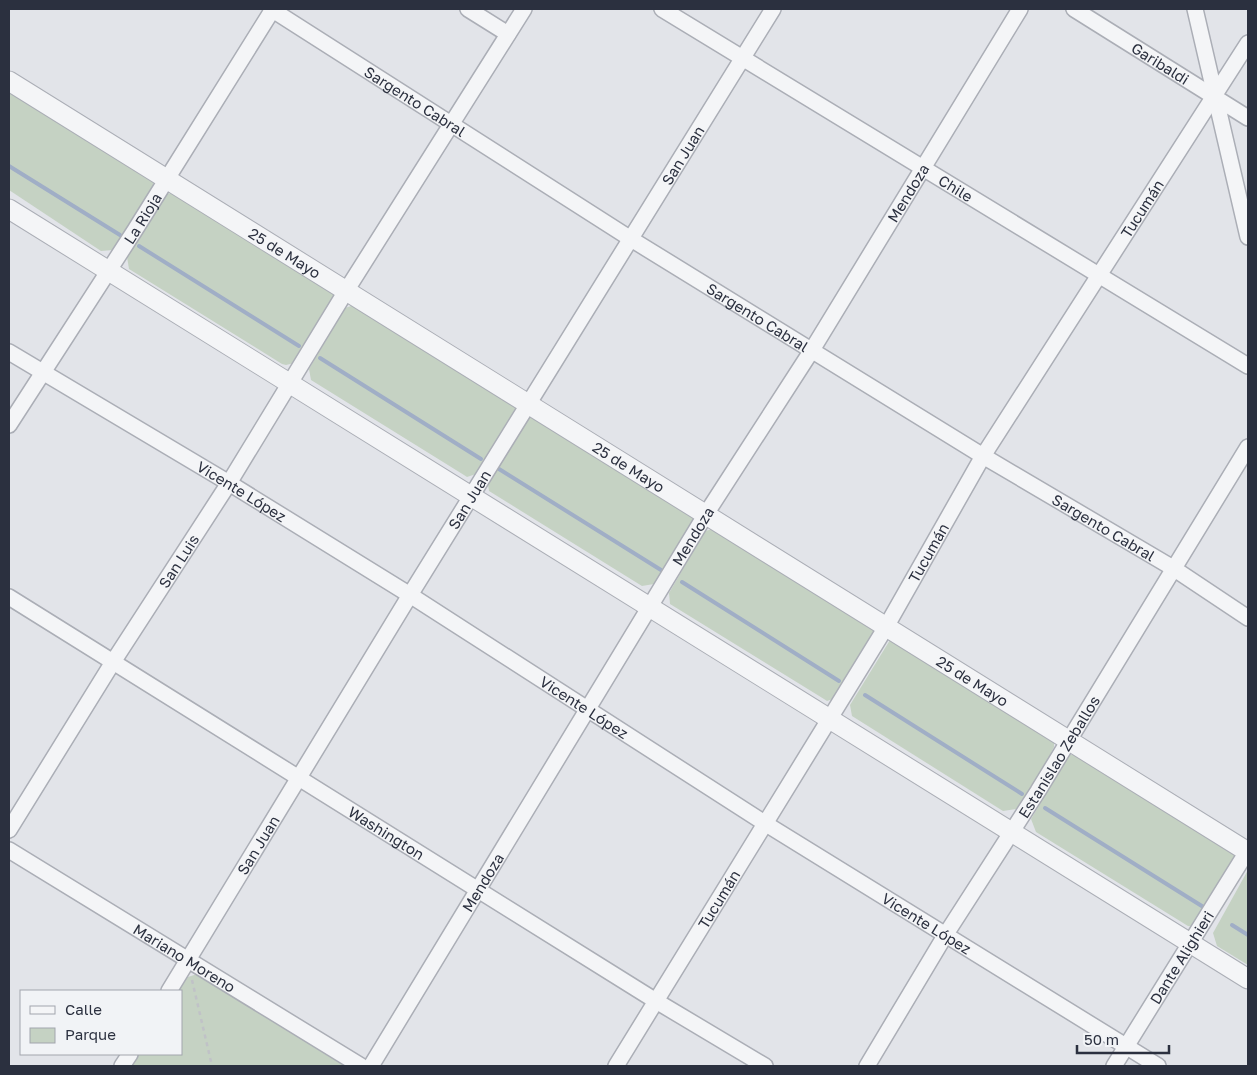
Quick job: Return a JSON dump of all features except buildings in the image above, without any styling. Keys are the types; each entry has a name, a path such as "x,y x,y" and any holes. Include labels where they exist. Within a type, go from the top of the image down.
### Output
{"street":[{"name":"Sargento Cabral","path":"272,9 631,239 983,456 1172,568 1248,618"},
{"name":"La Rioja","path":"9,425 272,9"},
{"path":"468,9 508,34"},
{"name":"San Luis","path":"9,830 113,662 229,484 346,290 524,9"},
{"name":"Chile","path":"662,9 742,60 924,167 1248,366"},
{"name":"San Juan","path":"170,990 298,777 773,9"},
{"name":"Mendoza","path":"371,1066 589,710 706,514 812,350 1020,9"},
{"name":"Garibaldi","path":"1074,9 1248,118"},
{"path":"1194,9 1248,236"},
{"name":"Tucumán","path":"616,1066 886,627 983,456 1248,43"},
{"name":"25 de Mayo","path":"9,81 1248,851"},
{"path":"9,209 1248,979"},
{"name":"Vicente López","path":"9,352 410,595 766,824 1158,1066"},
{"name":"Estanislao Zeballos","path":"867,1066 946,934 1012,832 1172,568 1248,447"},
{"name":"Washington","path":"9,597 656,1001 766,1066"},
{"name":"Mariano Moreno","path":"9,850 361,1066"},
{"name":"Dante Alighieri","path":"1114,1066 1248,851"},
{"path":"122,1066 129,1055"}],"path":[{"path":"188,961 212,1066"}],"green space":[{"path":"9,84 153,177 154,188 113,250 101,251 9,190"},
{"path":"178,192 333,291 335,301 294,363 282,364 129,269 127,257 166,194"},
{"path":"357,304 515,402 517,412 476,474 467,477 311,380 309,369 345,308"},
{"path":"535,414 693,512 695,523 654,584 642,586 489,491 487,479 523,418"},
{"path":"717,528 875,626 877,636 836,698 827,701 670,604 669,593 705,531"},
{"path":"890,640 1054,741 1054,747 1037,780 1016,809 1003,811 852,716 850,705"},
{"path":"1081,754 1231,848 1236,856 1195,927 1188,926 1036,832 1031,819 1069,755"},
{"path":"1248,870 1248,965 1217,946 1213,933"},
{"path":"197,974 346,1066 128,1066 135,1055 182,1055 182,990 177,990 185,978"}],"waterway":[{"path":"9,166 120,235"},
{"path":"139,246 299,346"},
{"path":"320,358 481,459"},
{"path":"499,469 661,570"},
{"path":"682,582 839,681"},
{"path":"865,695 1022,794"},
{"path":"1045,808 1205,908"},
{"path":"1232,925 1248,935"}]}
